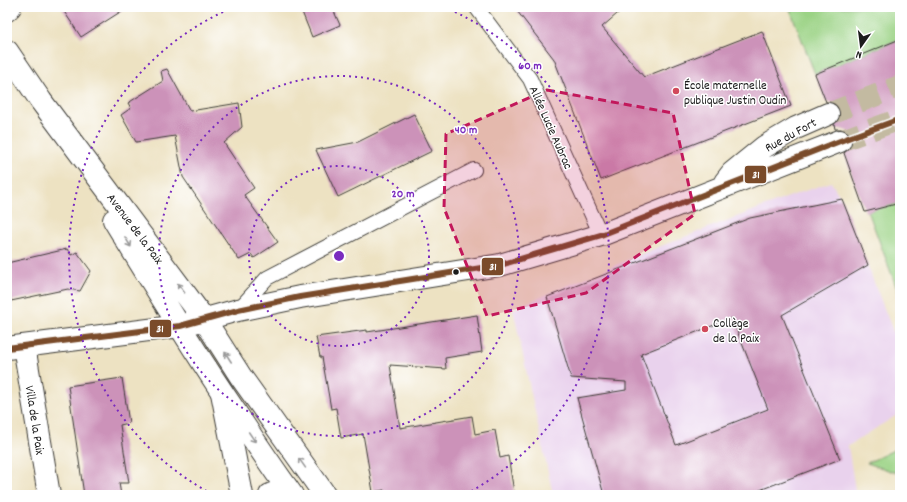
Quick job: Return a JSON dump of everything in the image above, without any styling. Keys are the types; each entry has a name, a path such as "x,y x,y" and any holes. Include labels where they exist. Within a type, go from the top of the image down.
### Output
{"street":[{"path":"7,10 10,7"},
{"name":"Avenue de la Paix","path":"7,51 41,101 222,393 274,470 283,493"},
{"name":"Avenue de la Paix","path":"41,101 204,319 241,378 325,495"},
{"name":"Rue du Fort","path":"719,189 732,173 764,147 796,128 828,114"},
{"name":"Rue du Fort","path":"15,347 180,326 238,310 300,297 500,265 601,235 840,142"},
{"name":"Villa de la Paix","path":"15,347 49,495"},
{"path":"222,393 242,495"}],"lane":[{"name":"Allée Lucie Aubrac","path":"476,7 530,79 601,235"},
{"path":"238,310 267,278 474,170"}],"highlighted area":[{"path":"547,90 673,113 695,214 586,293 487,316 444,208 446,134"}],"shaded area":[{"name":"Collège de la Paix","path":"831,182 842,200 900,349 900,413 848,446 856,495 553,495 513,309 656,248"}],"green space":[{"path":"789,7 900,7 900,39 815,74"},
{"path":"900,203 900,297 868,211"},
{"path":"900,447 900,474 867,463"}],"building":[{"path":"61,7 128,7 81,37"},
{"path":"300,7 332,7 340,25 312,37"},
{"name":"École maternelle publique Justin Oudin","path":"514,7 625,7 602,27 644,77 762,31 791,106 601,180 554,59"},
{"path":"900,39 900,203 865,212 844,153 850,148 852,137 847,131 835,129 834,124 838,121 840,116 840,109 835,104 826,102 815,74"},
{"path":"167,69 190,111 239,103 242,127 224,143 254,188 244,195 278,242 254,258 251,254 239,260 183,177 175,136 136,142 121,115 131,108 128,103 163,81 161,71"},
{"path":"414,114 432,151 338,197 316,150 358,142"},
{"path":"842,199 868,265 782,315 840,459 747,495 604,495 577,398 626,390 626,382 571,378 547,297 750,218","holes":["732,318 768,409 676,445 641,354"]},
{"path":"67,249 71,255 77,252 91,271 80,291 68,289 11,301 7,283 7,263"},
{"path":"477,315 482,352 445,358 446,369 390,365 400,428 472,416 475,434 495,430 500,458 508,456 514,492 496,495 385,495 384,490 373,492 363,434 341,438 336,408 331,409 322,357 320,357 316,337 367,330 367,332"},
{"path":"122,378 129,423 120,425 129,483 119,483 121,495 84,495 68,386"}],"tunnel":[{"path":"828,114 900,86"},
{"path":"840,141 900,119"}],"transit line":[{"name":"31","path":"7,348 180,326 238,310 300,297 500,265 601,235 900,119"}],"place":[{"name":"École maternelle publique Justin Oudin","path":"676,91"},
{"name":"Collège de la Paix","path":"705,329"}]}
